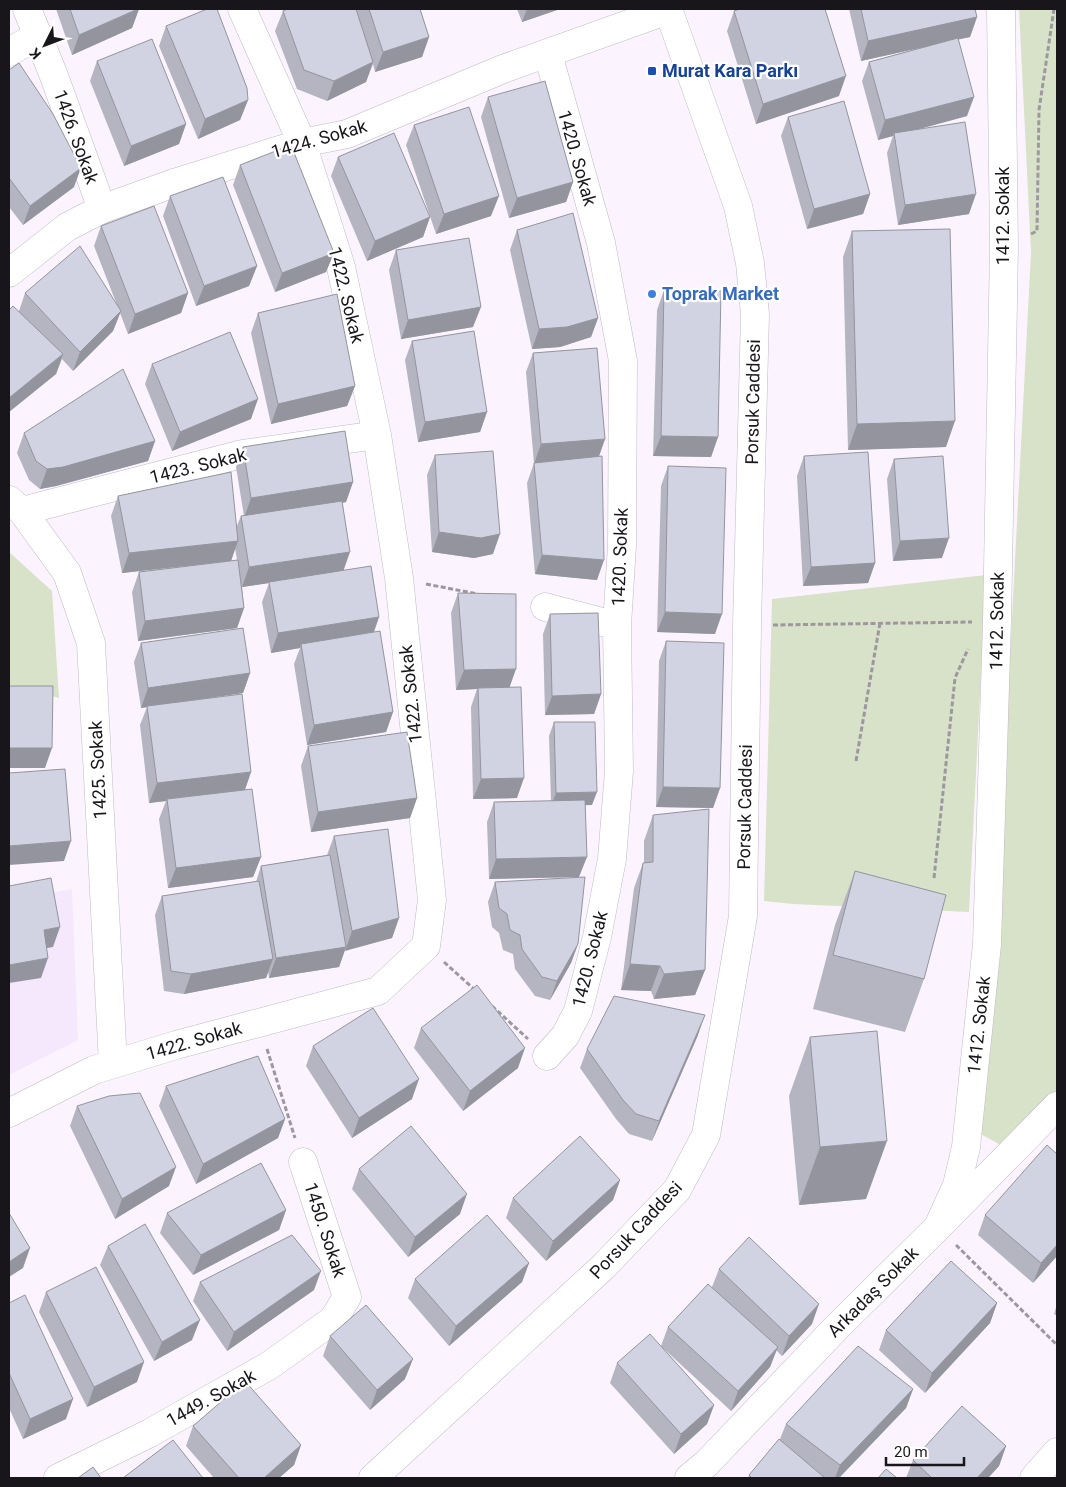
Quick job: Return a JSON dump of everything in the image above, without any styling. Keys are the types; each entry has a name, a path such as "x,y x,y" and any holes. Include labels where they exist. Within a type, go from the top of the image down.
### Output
{"street":[{"name":"1426. Sokak","path":"27,9 39,35 102,209"},
{"name":"1422. Sokak","path":"9,1113 94,1070 176,1044 378,991 426,946 432,900 399,578 377,435 341,267 302,143 242,9"},
{"name":"1412. Sokak","path":"938,1227 957,1185 966,1147 987,944 997,622 1004,248 1001,9"},
{"name":"1424. Sokak","path":"9,273 67,227 102,209 178,182 302,143 347,134 503,68 548,54 668,10"},
{"name":"Porsuk Caddesi","path":"373,1478 603,1268 677,1190 706,1135 743,916 747,625 755,314 750,263 738,206 668,10"},
{"path":"9,52 39,35"},
{"name":"1420. Sokak","path":"547,1056 565,1036 578,1011 597,937 612,859 619,771 617,625 622,546 623,360 601,243 548,54"},
{"name":"1423. Sokak","path":"15,506 242,454 377,435"},
{"name":"1425. Sokak","path":"15,506 66,573 91,643 113,1064"},
{"path":"545,608 617,625"},
{"name":"Arkadaş Sokak","path":"690,1478 707,1463 836,1328 1057,1106"},
{"name":"1450. Sokak","path":"303,1162 347,1297"},
{"name":"1449. Sokak","path":"58,1478 150,1433 270,1365 333,1320 347,1297"},
{"path":"1034,1478 1057,1452"}],"path":[{"path":"1004,248 1037,231 1040,110 1054,9"},
{"path":"399,578 487,596"},
{"path":"747,625 997,622"},
{"path":"934,878 956,678 970,644 997,622"},
{"path":"856,761 880,623"},
{"path":"426,946 476,991"},
{"path":"490,1004 547,1056"},
{"path":"259,1022 303,1162"},
{"path":"938,1227 1057,1344"}],"shaded area":[{"path":"72,889 78,1040 9,1075 9,900"}],"green space":[{"path":"1019,9 1057,9 1057,1096 1004,1147 977,1132 997,907 1031,253"},
{"path":"9,552 52,591 59,698 9,685"},
{"path":"986,575 969,912 764,901 772,599"}],"building":[{"path":"70,9 138,9 79,35"},
{"path":"207,9 217,9 247,88 248,100 205,119 166,26"},
{"path":"287,9 356,9 373,62 334,81 304,70 283,11"},
{"path":"369,9 420,9 429,37 383,52"},
{"path":"740,9 825,9 846,76 763,104 734,11"},
{"path":"861,9 975,9 977,17 868,41"},
{"path":"958,38 974,97 885,120 869,62"},
{"path":"152,39 186,124 131,146 97,61"},
{"path":"19,63 53,114 81,168 30,206 9,178 9,70"},
{"path":"545,81 573,182 517,198 488,97"},
{"path":"844,101 870,194 814,209 788,117"},
{"path":"469,107 499,196 444,214 414,125"},
{"path":"965,122 976,194 905,205 894,133"},
{"path":"394,133 430,217 375,241 338,157"},
{"path":"291,145 334,253 282,273 240,165"},
{"path":"223,177 257,266 204,286 170,196"},
{"path":"154,206 188,293 135,314 101,226"},
{"path":"573,213 598,318 567,327 539,329 517,230"},
{"path":"950,229 955,421 857,424 852,231"},
{"path":"469,238 481,307 408,320 396,250"},
{"path":"80,246 121,311 80,352 25,293"},
{"path":"664,290 721,291 718,437 661,436"},
{"path":"337,294 355,386 278,404 258,313"},
{"path":"13,306 63,354 9,398 9,310"},
{"path":"474,331 487,412 425,422 412,341"},
{"path":"230,332 258,399 180,432 152,364"},
{"path":"597,348 605,439 541,444 533,353"},
{"path":"123,369 155,441 63,467 47,469 36,461 24,433"},
{"path":"345,431 353,482 251,498 243,447"},
{"path":"493,451 500,534 481,538 439,532 435,455"},
{"path":"868,452 875,563 811,567 804,456"},
{"path":"602,456 604,560 542,555 534,463"},
{"path":"943,456 949,538 900,541 894,459"},
{"path":"668,466 726,468 722,614 665,612"},
{"path":"231,472 238,541 129,553 118,496"},
{"path":"342,501 350,552 249,567 241,516"},
{"path":"238,560 244,608 145,621 139,572"},
{"path":"371,566 379,617 278,633 269,582"},
{"path":"458,593 516,594 516,669 464,670"},
{"path":"598,613 601,694 552,696 550,614"},
{"path":"243,628 250,673 148,688 141,643"},
{"path":"380,631 393,712 314,725 301,644"},
{"path":"666,641 724,643 720,788 663,787"},
{"path":"9,686 53,686 52,748 9,748"},
{"path":"521,687 524,778 481,779 478,688"},
{"path":"242,694 251,772 157,783 147,706"},
{"path":"554,722 595,722 597,792 556,793"},
{"path":"407,732 417,798 318,812 308,746"},
{"path":"65,769 71,841 9,846 9,773"},
{"path":"252,789 261,857 176,868 167,799"},
{"path":"585,800 587,857 496,859 494,802"},
{"path":"709,809 705,970 664,974 660,966 630,964 643,863 653,862 653,815"},
{"path":"388,829 399,918 352,931 334,836"},
{"path":"330,855 346,947 276,958 261,866"},
{"path":"855,871 946,895 924,979 833,955"},
{"path":"585,877 578,944 557,981 542,977 522,949 520,935 510,930 507,914 499,908 495,882"},
{"path":"51,878 60,927 44,930 48,958 9,965 9,886"},
{"path":"259,881 273,959 191,974 171,971 162,896"},
{"path":"477,985 525,1048 470,1091 421,1028"},
{"path":"614,996 705,1015 659,1121 636,1114 623,1100 587,1049"},
{"path":"373,1008 419,1079 359,1118 313,1046"},
{"path":"877,1031 887,1141 820,1147 810,1037"},
{"path":"258,1056 285,1119 203,1164 166,1086"},
{"path":"140,1093 176,1167 122,1199 77,1106 109,1096"},
{"path":"411,1126 467,1194 415,1237 359,1169"},
{"path":"580,1136 620,1180 553,1241 513,1198"},
{"path":"1047,1145 1057,1154 1057,1245 1041,1263 985,1215"},
{"path":"261,1163 286,1210 201,1255 167,1213"},
{"path":"9,1213 30,1248 9,1262"},
{"path":"487,1215 529,1263 456,1326 415,1279"},
{"path":"145,1224 200,1320 162,1342 108,1246"},
{"path":"292,1235 321,1271 234,1332 200,1282"},
{"path":"749,1237 819,1304 789,1336 719,1269"},
{"path":"951,1261 997,1303 932,1373 886,1330"},
{"path":"96,1267 144,1362 94,1387 46,1292"},
{"path":"708,1284 778,1347 738,1391 668,1327"},
{"path":"25,1295 73,1399 30,1419 9,1373 9,1303"},
{"path":"366,1305 413,1359 377,1390 330,1336"},
{"path":"650,1334 714,1405 681,1434 617,1363"},
{"path":"858,1346 913,1389 840,1465 786,1424"},
{"path":"245,1381 301,1445 264,1478 239,1478 193,1426"},
{"path":"962,1406 1006,1446 977,1478 932,1478 913,1460"},
{"path":"779,1439 825,1478 752,1478 749,1475"},
{"path":"173,1440 203,1478 123,1478"},
{"path":"93,1467 101,1478 78,1478"},
{"path":"886,1469 897,1478 878,1478"}],"place":[{"name":"Murat Kara Parkı","path":"652,71"},
{"name":"Toprak Market","path":"652,294"}]}
